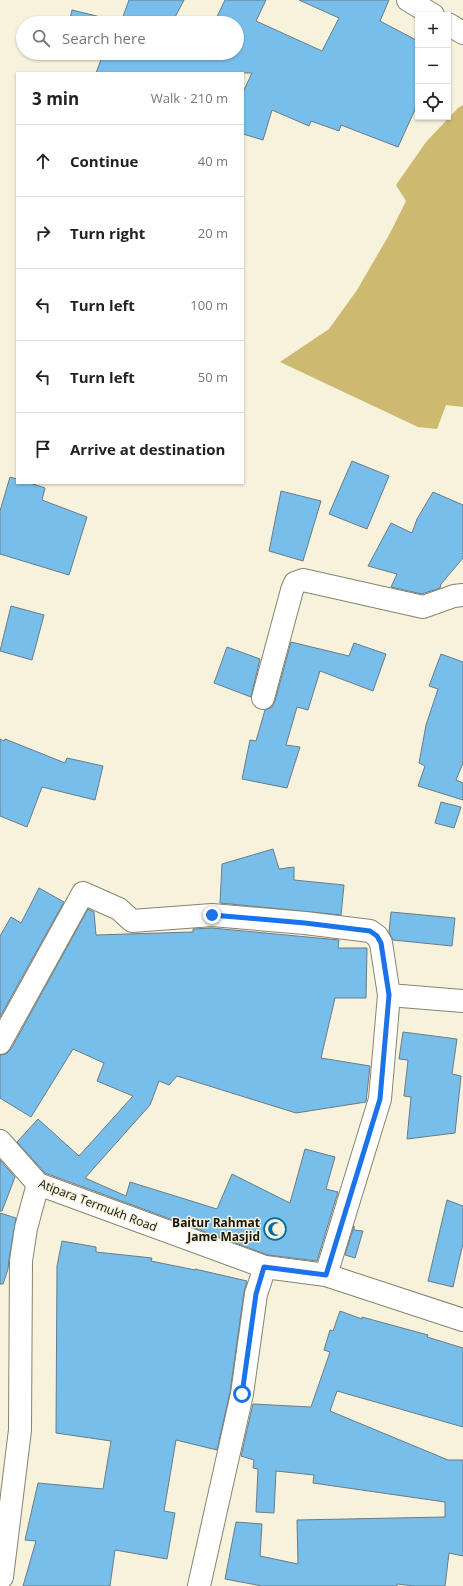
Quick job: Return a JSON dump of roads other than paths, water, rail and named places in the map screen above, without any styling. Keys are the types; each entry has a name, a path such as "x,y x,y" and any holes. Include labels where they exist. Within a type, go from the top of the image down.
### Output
{"street":[{"path":"408,0 428,12"},
{"path":"451,26 463,33"},
{"path":"263,698 295,583 303,580 423,607 454,596 463,595"},
{"path":"0,1043 83,893 119,909 132,921 212,915 305,923 370,931 377,936 381,943 389,995 380,1099 326,1275"},
{"path":"389,995 463,1001"},
{"name":"Atipara Termukh Road","path":"0,1141 38,1184 264,1267 326,1275 463,1320"},
{"path":"2,1577 20,1430 21,1260 26,1228 38,1184"},
{"path":"202,1585 242,1394 256,1294 264,1267"}],"place":[{"name":"Baitur Rahmat Jame Masjid","path":"275,1229"}]}
